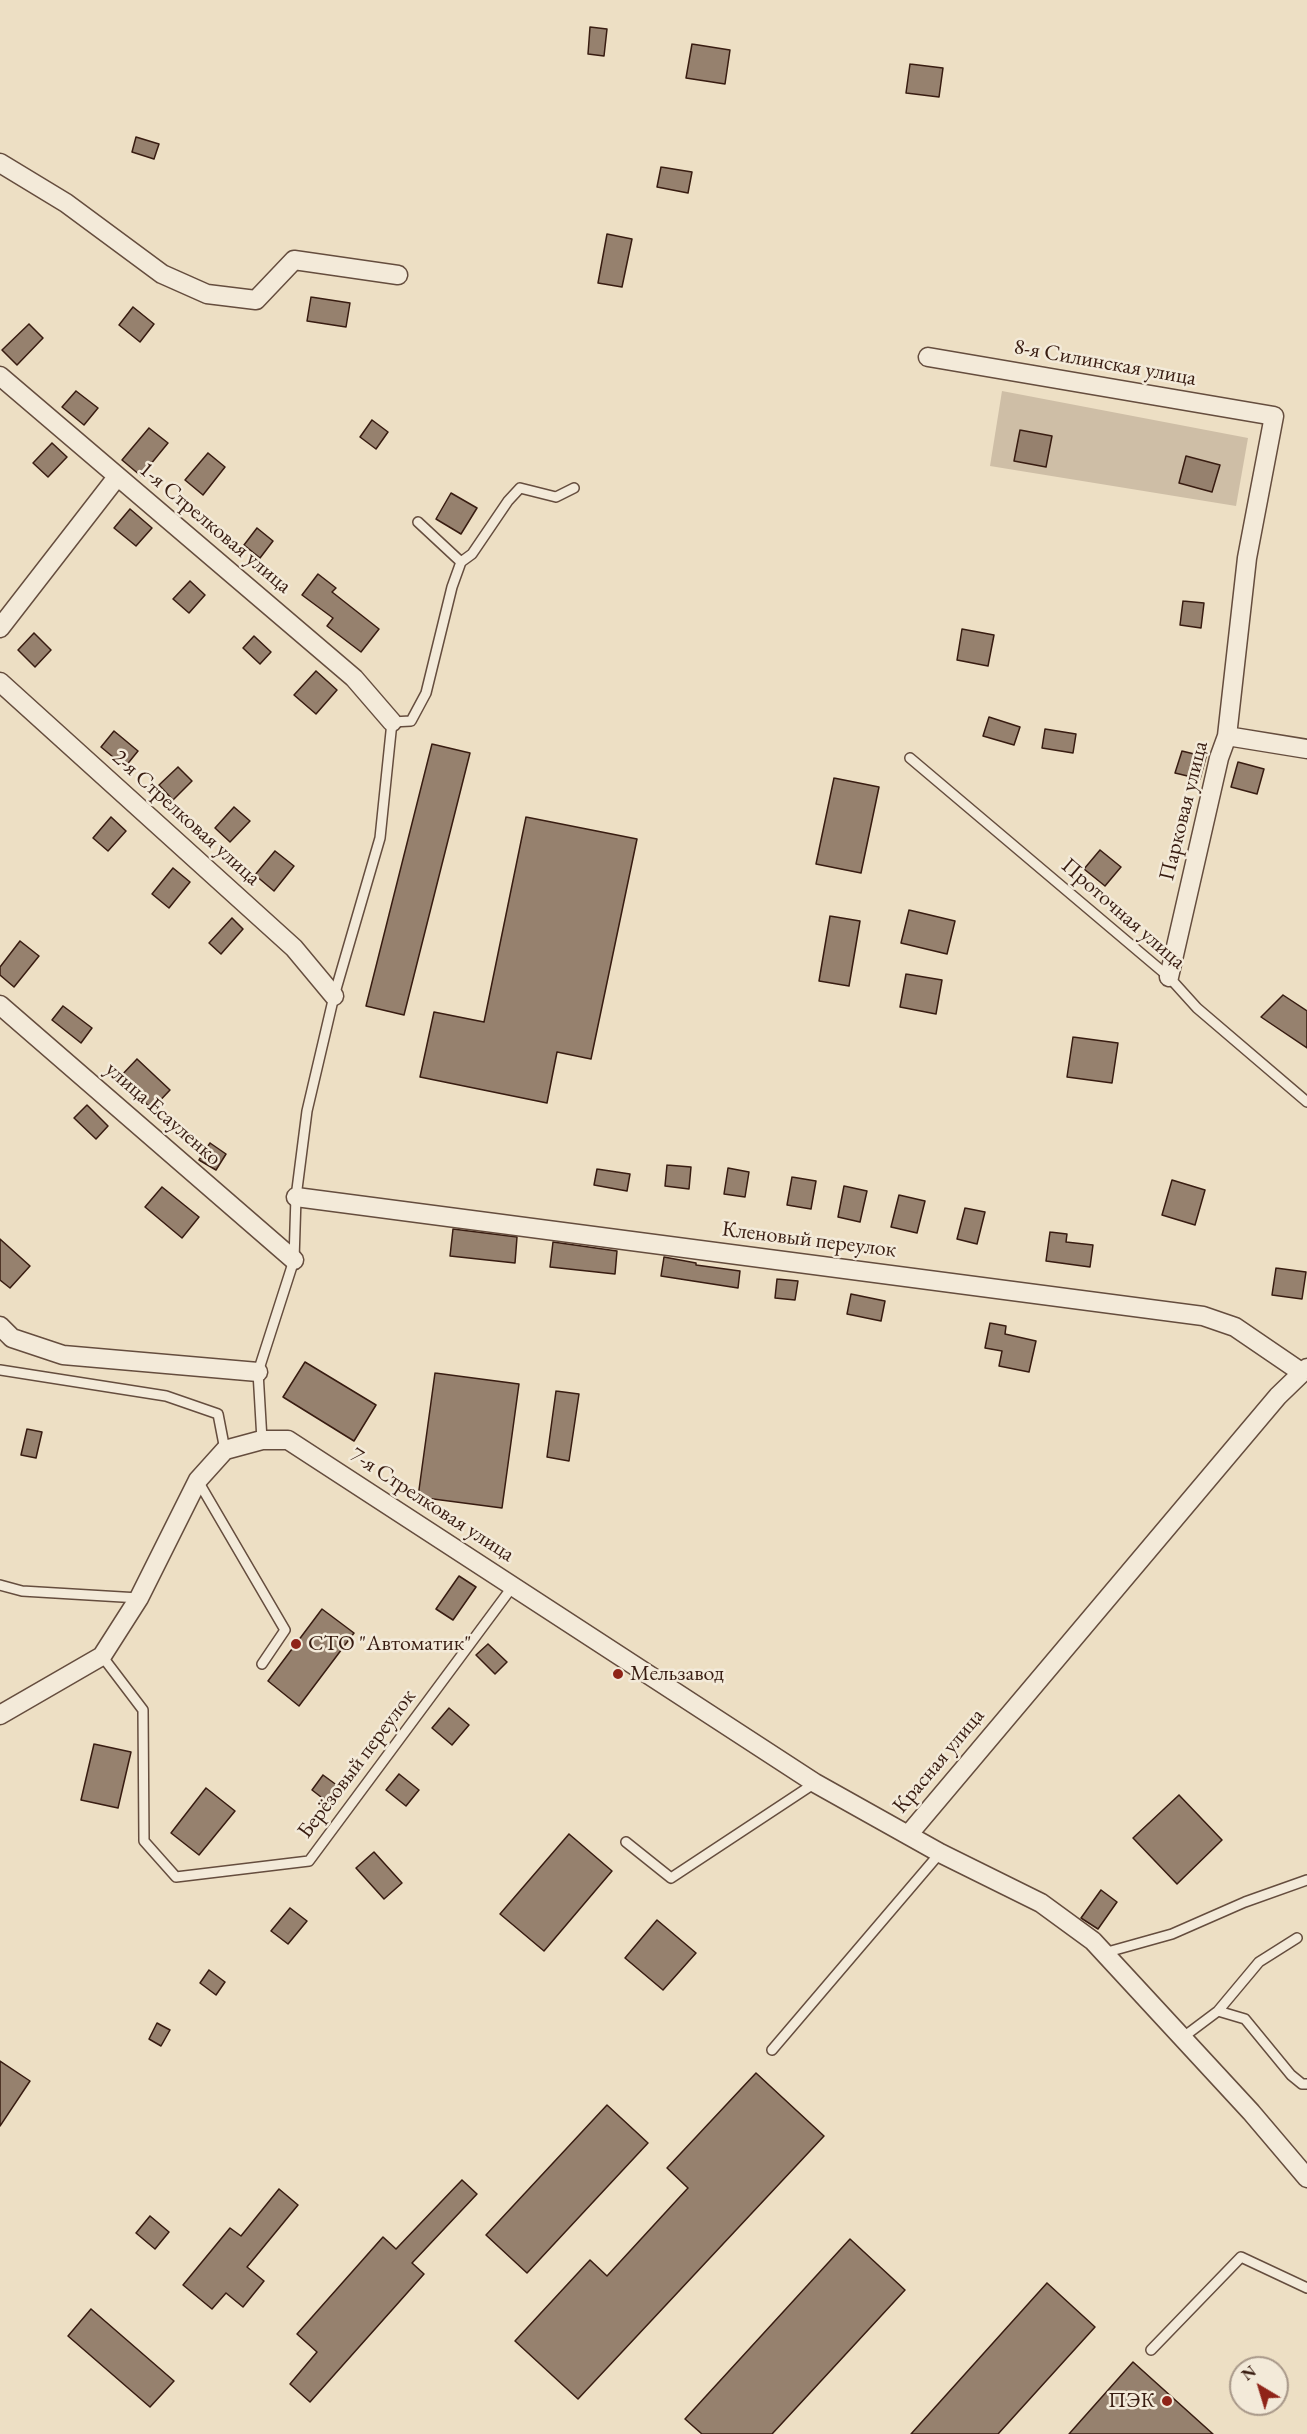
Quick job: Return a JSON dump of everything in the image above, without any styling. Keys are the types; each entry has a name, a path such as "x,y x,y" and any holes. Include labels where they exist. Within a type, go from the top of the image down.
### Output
{"street":[{"path":"0,163 66,203 162,274 207,294 256,300 294,260 398,276"},
{"name":"8-я Силинская улица","path":"928,357 1274,416 1247,558 1227,736"},
{"name":"1-я Стрелковая улица","path":"0,376 354,678 393,722"},
{"path":"0,628 117,477"},
{"name":"2-я Стрелковая улица","path":"0,682 294,948 334,996"},
{"name":"Парковая улица","path":"1169,977 1219,758 1227,736 1307,749"},
{"name":"улица Есауленко","path":"0,1005 294,1260"},
{"name":"Кленовый переулок","path":"296,1197 1203,1316 1235,1327 1304,1370"},
{"path":"0,1326 12,1338 63,1356 258,1372"},
{"name":"Красная улица","path":"1304,1370 1270,1405 908,1835 1041,1903 1093,1941 1251,2112 1307,2178"},
{"name":"7-я Стрелковая улица","path":"225,1450 262,1440 288,1440 815,1783 908,1835"},
{"path":"0,1715 102,1656 139,1598 198,1480 225,1450"}],"lane":[{"path":"262,1440 258,1372 294,1260 296,1197 307,1111 334,996 380,838 393,722 411,721 426,693 452,587 461,562 472,554 508,501 520,488 556,497 574,488"},
{"path":"418,522 461,562"},
{"name":"Проточная улица","path":"910,758 1169,977 1197,1008 1307,1102"},
{"path":"0,1370 166,1396 218,1414 225,1450"},
{"path":"198,1480 285,1630 262,1664"},
{"path":"0,1585 22,1591 139,1598"},
{"name":"Берёзовый переулок","path":"102,1656 143,1710 144,1841 176,1877 309,1861 513,1586"},
{"path":"626,1842 671,1878 815,1783"},
{"path":"772,2050 940,1853"},
{"path":"1104,1953 1172,1934 1245,1902 1307,1880"},
{"path":"1182,2038 1218,2011 1259,1962 1297,1938"},
{"path":"1218,2011 1245,2019 1291,2075 1302,2084 1307,2084"},
{"path":"1151,2350 1241,2257 1307,2288"}],"shaded area":[{"path":"1002,391 1248,438 1236,506 990,466"}],"building":[{"path":"590,27 607,29 604,56 588,54"},
{"path":"692,44 730,50 725,84 686,78"},
{"path":"910,64 943,68 939,97 906,93"},
{"path":"136,137 159,144 154,159 132,152"},
{"path":"661,167 692,172 688,193 657,187"},
{"path":"607,234 632,239 622,287 598,283"},
{"path":"311,297 350,303 346,327 307,321"},
{"path":"133,307 154,324 140,342 119,325"},
{"path":"29,324 43,338 17,365 2,350"},
{"path":"76,391 98,408 84,425 62,407"},
{"path":"372,420 388,432 376,449 360,437"},
{"path":"149,428 168,443 141,476 122,460"},
{"path":"1020,430 1052,436 1046,467 1014,461"},
{"path":"52,443 67,457 48,477 33,463"},
{"path":"208,453 225,467 203,495 185,480"},
{"path":"1186,456 1220,465 1212,492 1179,483"},
{"path":"451,493 477,508 461,534 436,519"},
{"path":"130,509 152,528 136,546 114,528"},
{"path":"257,528 273,541 260,558 244,545"},
{"path":"318,574 336,588 332,592 379,629 361,652 327,626 333,618 302,595"},
{"path":"190,581 205,595 189,613 173,599"},
{"path":"1183,601 1204,603 1201,628 1180,625"},
{"path":"962,629 994,635 988,666 957,660"},
{"path":"34,633 51,650 35,667 18,650"},
{"path":"254,636 271,652 260,664 243,648"},
{"path":"316,671 337,690 316,714 294,695"},
{"path":"989,717 1020,727 1014,745 983,736"},
{"path":"1045,729 1076,734 1073,753 1042,748"},
{"path":"114,731 138,751 125,767 101,747"},
{"path":"432,744 470,753 404,1015 366,1006"},
{"path":"1182,751 1206,757 1200,779 1175,773"},
{"path":"1238,762 1264,769 1257,794 1231,787"},
{"path":"178,767 192,781 173,800 159,785"},
{"path":"834,778 879,787 861,873 816,864"},
{"path":"234,807 250,821 230,842 215,828"},
{"path":"111,817 126,831 108,851 93,838"},
{"path":"526,817 637,839 591,1059 557,1052 547,1103 420,1077 434,1012 484,1022"},
{"path":"1100,850 1121,867 1105,886 1084,869"},
{"path":"275,851 294,866 274,891 255,875"},
{"path":"173,868 190,882 169,908 152,894"},
{"path":"909,910 955,921 947,954 901,943"},
{"path":"830,916 860,921 849,986 819,981"},
{"path":"232,918 243,929 221,954 209,943"},
{"path":"20,941 39,956 14,987 0,975 0,967"},
{"path":"906,974 942,980 936,1014 900,1007"},
{"path":"1283,995 1307,1011 1307,1048 1261,1017"},
{"path":"63,1006 92,1028 81,1043 52,1020"},
{"path":"1073,1037 1118,1043 1112,1083 1067,1077"},
{"path":"137,1059 170,1090 152,1109 119,1078"},
{"path":"87,1105 108,1126 96,1139 74,1118"},
{"path":"210,1143 226,1154 216,1170 199,1160"},
{"path":"667,1165 691,1167 689,1189 665,1186"},
{"path":"728,1168 749,1172 745,1197 724,1194"},
{"path":"597,1169 630,1174 627,1191 594,1185"},
{"path":"792,1177 816,1181 811,1209 787,1205"},
{"path":"1172,1180 1205,1190 1195,1225 1162,1215"},
{"path":"844,1186 867,1191 860,1222 838,1217"},
{"path":"162,1187 199,1217 182,1238 145,1207"},
{"path":"899,1195 925,1201 917,1233 891,1227"},
{"path":"965,1208 985,1212 977,1244 957,1239"},
{"path":"453,1229 517,1237 515,1263 450,1256"},
{"path":"1050,1232 1067,1234 1066,1242 1093,1245 1090,1267 1046,1261"},
{"path":"0,1239 30,1266 10,1288 0,1280"},
{"path":"553,1242 617,1251 615,1274 550,1267"},
{"path":"664,1257 696,1263 696,1265 740,1271 738,1288 661,1276"},
{"path":"1276,1268 1306,1272 1302,1299 1272,1295"},
{"path":"777,1279 798,1281 795,1300 775,1298"},
{"path":"851,1294 885,1301 881,1321 847,1314"},
{"path":"990,1323 1006,1326 1005,1334 1036,1341 1029,1372 999,1366 1002,1351 985,1348"},
{"path":"305,1362 376,1405 354,1441 283,1397"},
{"path":"435,1373 519,1384 502,1508 418,1497"},
{"path":"556,1391 579,1394 569,1461 547,1457"},
{"path":"27,1429 42,1432 36,1458 21,1455"},
{"path":"459,1576 476,1587 453,1620 436,1609"},
{"path":"322,1609 354,1633 299,1706 268,1681"},
{"path":"488,1644 507,1662 495,1674 476,1655"},
{"path":"449,1708 469,1725 452,1745 432,1728"},
{"path":"94,1744 131,1752 118,1808 81,1800"},
{"path":"399,1774 419,1790 406,1806 386,1790"},
{"path":"323,1775 342,1789 330,1804 312,1790"},
{"path":"206,1788 235,1811 199,1855 171,1833"},
{"path":"1179,1795 1222,1840 1177,1884 1133,1838"},
{"path":"569,1834 612,1871 544,1951 500,1914"},
{"path":"374,1852 402,1883 384,1899 356,1868"},
{"path":"1101,1890 1117,1902 1098,1929 1081,1918"},
{"path":"290,1908 307,1921 288,1944 271,1931"},
{"path":"657,1920 696,1953 663,1990 625,1958"},
{"path":"209,1970 225,1982 216,1995 200,1983"},
{"path":"157,2023 170,2030 161,2046 149,2039"},
{"path":"0,2061 30,2081 0,2126"},
{"path":"756,2073 824,2136 578,2399 515,2341 590,2260 607,2276 688,2188 667,2168"},
{"path":"607,2105 648,2143 527,2273 486,2235"},
{"path":"462,2180 477,2194 412,2263 424,2274 310,2402 290,2384 317,2352 297,2334 383,2237 396,2249"},
{"path":"279,2189 298,2205 247,2267 264,2281 243,2307 226,2293 212,2309 183,2285 230,2228 241,2236"},
{"path":"150,2216 169,2232 155,2249 136,2233"},
{"path":"850,2239 905,2290 772,2434 702,2434 685,2419"},
{"path":"1047,2283 1095,2327 998,2434 911,2434"},
{"path":"91,2309 174,2381 150,2407 68,2336"},
{"path":"1133,2362 1213,2434 1069,2434"}],"place":[{"name":"СТО \"Автоматик\"","path":"296,1644"},
{"name":"Мельзавод","path":"618,1674"},
{"name":"ПЭК","path":"1167,2401"}]}
